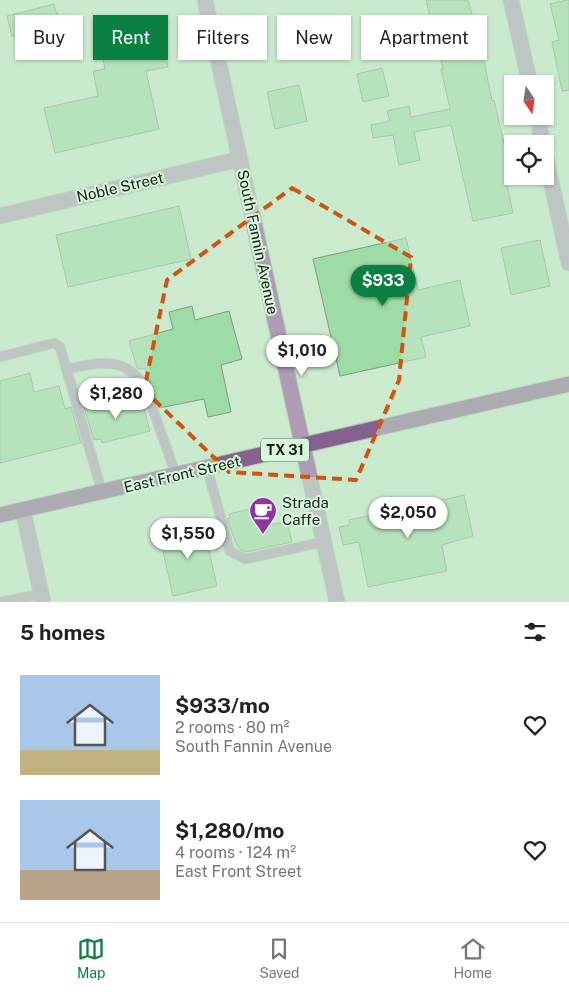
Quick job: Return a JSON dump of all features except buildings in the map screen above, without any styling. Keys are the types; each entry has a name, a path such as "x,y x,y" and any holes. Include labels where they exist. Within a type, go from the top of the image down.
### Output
{"main road":[{"name":"East Front Street","path":"0,516 569,384"}],"street":[{"name":"South Fannin Avenue","path":"205,0 337,602"},
{"path":"511,0 528,75"},
{"name":"Noble Street","path":"0,216 240,159"},
{"path":"552,185 569,264"},
{"path":"23,510 42,598"}],"lane":[{"path":"0,357 54,343 60,347 102,492"},
{"path":"66,369 107,361 126,368 138,377 145,388 176,475"},
{"path":"207,468 230,551 245,558 323,542"},
{"path":"1,602 42,598"}],"highlighted area":[{"path":"292,188 411,257 399,380 356,480 229,472 144,390 167,280"}],"place":[{"name":"Strada Caffe","path":"263,535"}]}
